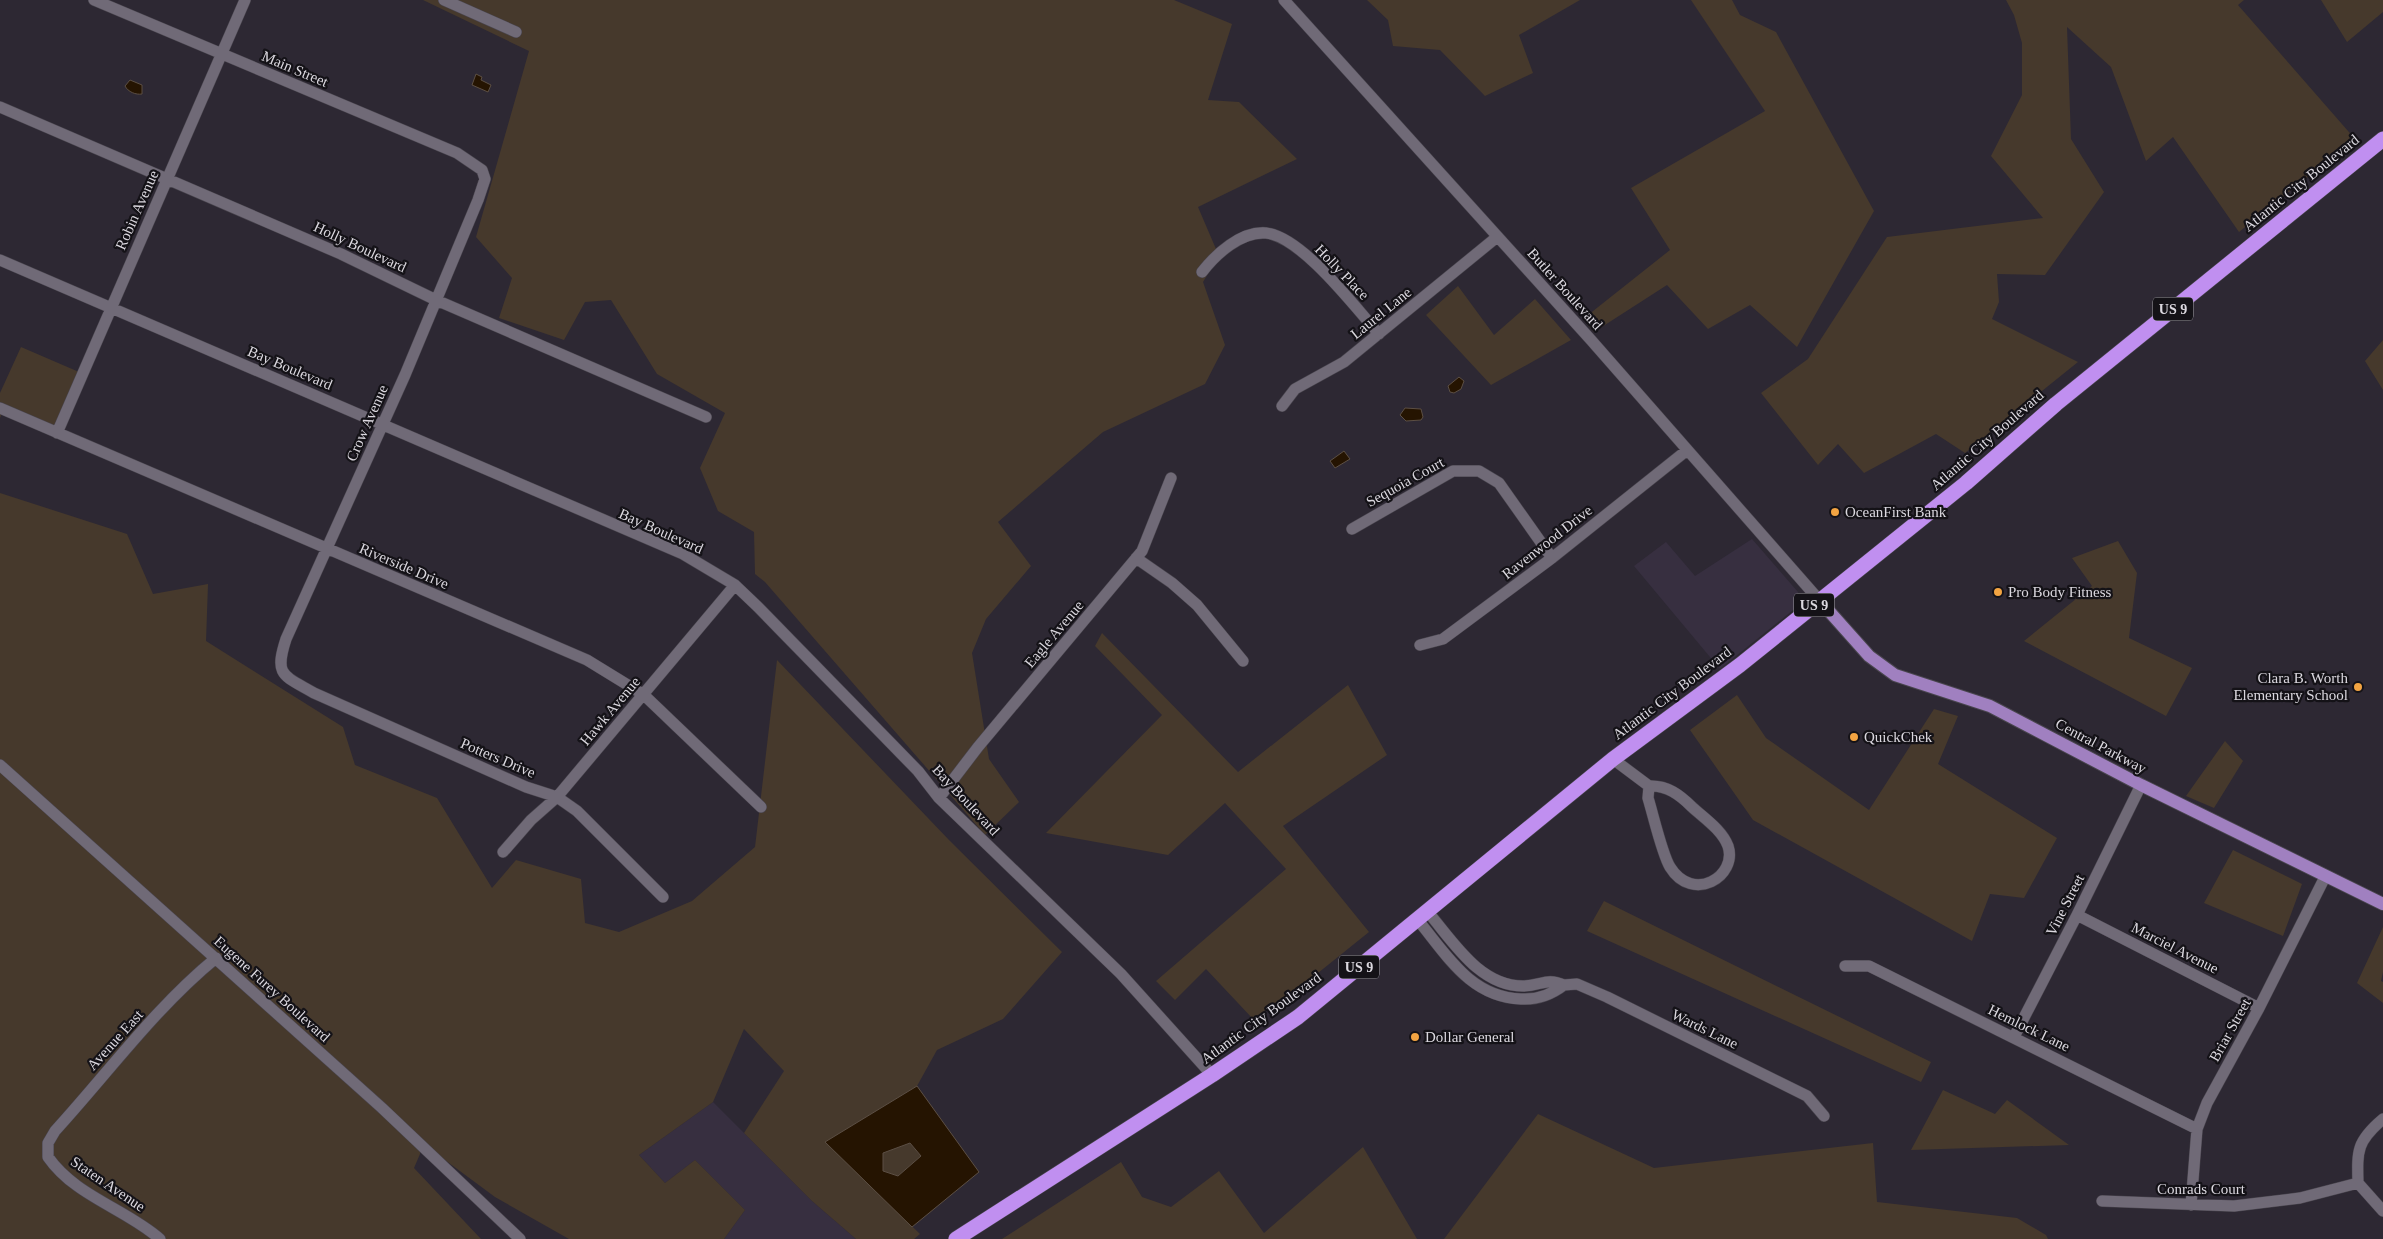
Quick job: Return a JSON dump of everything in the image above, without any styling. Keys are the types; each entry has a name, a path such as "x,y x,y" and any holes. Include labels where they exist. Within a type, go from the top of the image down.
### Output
{"highway":[{"name":"Atlantic City Boulevard","path":"956,1239 1212,1075 1298,1017 1613,759 1740,665 1966,483 2056,404 2383,139"}],"main road":[{"name":"Central Parkway","path":"1820,601 1869,656 1885,670 1910,682 1990,706 2140,785 2383,904"}],"street":[{"name":"Main Street","path":"94,0 457,153 482,170"},
{"name":"Robin Avenue","path":"57,433 245,0"},
{"path":"444,0 516,32"},
{"name":"Butler Boulevard","path":"1284,0 1591,340 1820,601"},
{"name":"Holly Boulevard","path":"0,107 341,254 436,300 706,417"},
{"name":"Crow Avenue","path":"295,682 282,671 279,659 286,639 383,424 478,200 485,179 482,170"},
{"name":"Holly Place","path":"1202,272 1212,259 1239,240 1265,233 1280,237 1314,261 1380,334"},
{"name":"Laurel Lane","path":"1282,406 1294,389 1344,362 1497,237"},
{"name":"Bay Boulevard","path":"0,260 383,424 644,540 683,554 735,585 918,771 939,798 1121,974 1212,1075"},
{"name":"Riverside Drive","path":"0,408 587,660 644,695 761,807"},
{"name":"Ravenwood Drive","path":"1420,645 1444,639 1552,558 1686,450"},
{"name":"Sequoia Court","path":"1352,529 1453,471 1479,471 1499,483 1552,558"},
{"name":"Eagle Avenue","path":"939,798 978,747 1136,558 1148,536 1171,478"},
{"path":"1136,558 1172,583 1197,605 1243,661"},
{"name":"Hawk Avenue","path":"503,852 531,820 557,797 735,585"},
{"name":"Potters Drive","path":"295,682 314,693 526,787 557,797 577,811 663,897"},
{"path":"1613,759 1650,786 1670,789 1685,800 1721,834 1728,847 1728,859 1714,881 1705,885 1695,886 1682,879 1670,866 1648,798 1650,786"},
{"name":"Eugene Furey Boulevard","path":"0,765 453,1173 520,1239"},
{"name":"Vine Street","path":"2014,1037 2077,915 2140,785"},
{"name":"Briar Street","path":"2191,1205 2197,1129 2207,1103 2259,1008 2325,877"},
{"name":"Wards Lane","path":"1422,915 1484,974 1497,981 1524,986 1554,980 1564,985 1577,984 1807,1096 1824,1116"},
{"name":"Marciel Avenue","path":"2077,915 2259,1008"},
{"name":"Avenue East","path":"47,1150 48,1143 55,1131 117,1060 185,986 216,958"},
{"name":"Hemlock Lane","path":"1845,966 1869,966 2197,1129"},
{"path":"2383,1119 2362,1138 2357,1157 2358,1183 2383,1211"},
{"name":"Staten Avenue","path":"47,1150 48,1157 61,1172 101,1201 141,1224 160,1239"},
{"name":"Conrads Court","path":"2102,1202 2234,1206 2290,1199 2358,1183"}],"shaded area":[{"path":"423,0 1174,0 1232,24 1208,100 1239,102 1297,159 1198,207 1219,256 1203,282 1225,345 1205,384 1103,432 998,522 1031,566 986,619 972,653 989,759 1019,802 985,835 765,582 755,574 754,532 718,511 700,468 725,413 657,374 611,300 585,302 564,340 499,318 512,278 476,237 529,51"},
{"path":"1367,0 1580,0 1519,35 1533,73 1485,96 1440,50 1393,46 1388,20"},
{"path":"1691,0 1732,0 1740,15 1776,32 1874,211 1797,347 1750,305 1708,329 1667,285 1594,332 1583,319 1670,250 1631,188 1765,111"},
{"path":"2006,0 2244,0 2238,5 2355,139 2239,232 2173,137 2146,161 2111,67 2067,27 2071,139 2104,192 2045,275 1997,274 1999,302 1992,319 2078,362 1965,453 1936,434 1864,473 1838,444 1818,465 1761,393 1808,359 1887,237 2043,218 1991,156 2022,95 2022,43 2014,15"},
{"path":"2321,0 2383,0 2383,12 2347,42"},
{"path":"476,74 482,77 481,80 491,85 488,92 472,85"},
{"path":"130,80 142,85 142,94 132,93 126,88 125,86"},
{"path":"1458,286 1494,335 1535,299 1571,340 1491,385 1426,315"},
{"path":"2383,340 2383,390 2365,361"},
{"path":"21,347 86,375 56,436 2,413 0,418 0,393"},
{"path":"1459,377 1464,381 1461,389 1454,393 1450,392 1448,386"},
{"path":"1405,408 1421,409 1423,417 1421,420 1406,421 1400,415"},
{"path":"1344,451 1350,459 1335,468 1330,461"},
{"path":"0,493 127,534 153,594 208,584 206,641 343,727 355,765 437,798 492,888 516,860 581,879 585,923 619,932 692,901 755,847 777,660 949,840 1062,952 1003,1019 937,1050 917,1086 826,1142 920,1234 914,1239 856,1239 812,1201 744,1133 784,1071 744,1029 713,1102 639,1155 665,1183 695,1160 745,1210 724,1239 569,1239 495,1197 422,1143 414,1168 481,1239 0,1239"},
{"path":"1752,539 1798,592 1798,606 1720,669 1634,566 1666,542 1695,576"},
{"path":"2118,541 2137,573 2129,638 2192,668 2166,716 2024,641 2092,586 2072,558"},
{"path":"1102,633 1238,772 1348,685 1387,755 1283,826 1369,932 1318,973 1253,1019 1206,969 1175,1000 1156,981 1286,869 1225,803 1168,855 1046,833 1162,715 1095,646"},
{"path":"1737,695 1766,738 1869,810 1934,709 1958,716 1938,764 2057,838 2024,898 1990,894 1972,941 1753,820 1690,730"},
{"path":"2225,741 2243,761 2214,808 2186,796"},
{"path":"2233,850 2302,884 2283,936 2204,903"},
{"path":"1604,901 1931,1062 1921,1082 1587,931"},
{"path":"2383,927 2383,972 2381,981 2383,982 2383,1003 2357,983"},
{"path":"917,1086 979,1172 912,1227 825,1142","holes":["910,1143 921,1156 898,1176 883,1171 883,1153"]},
{"path":"1943,1090 1995,1114 2007,1100 2069,1145 1911,1150"},
{"path":"713,1102 812,1201 856,1239 724,1239 745,1210 695,1160 665,1183 639,1155"},
{"path":"1538,1114 1654,1168 1873,1143 1877,1202 2017,1218 2046,1235 2048,1239 1444,1239"},
{"path":"910,1143 921,1156 898,1176 882,1171 883,1153"},
{"path":"1363,1147 1417,1239 1002,1239 1121,1162 1142,1197 1171,1207 1219,1171 1264,1233"}],"place":[{"name":"OceanFirst Bank","path":"1835,512"},
{"name":"Pro Body Fitness","path":"1998,592"},
{"name":"Clara B. Worth Elementary School","path":"2358,687"},
{"name":"QuickChek","path":"1854,737"},
{"name":"Dollar General","path":"1415,1037"}]}
